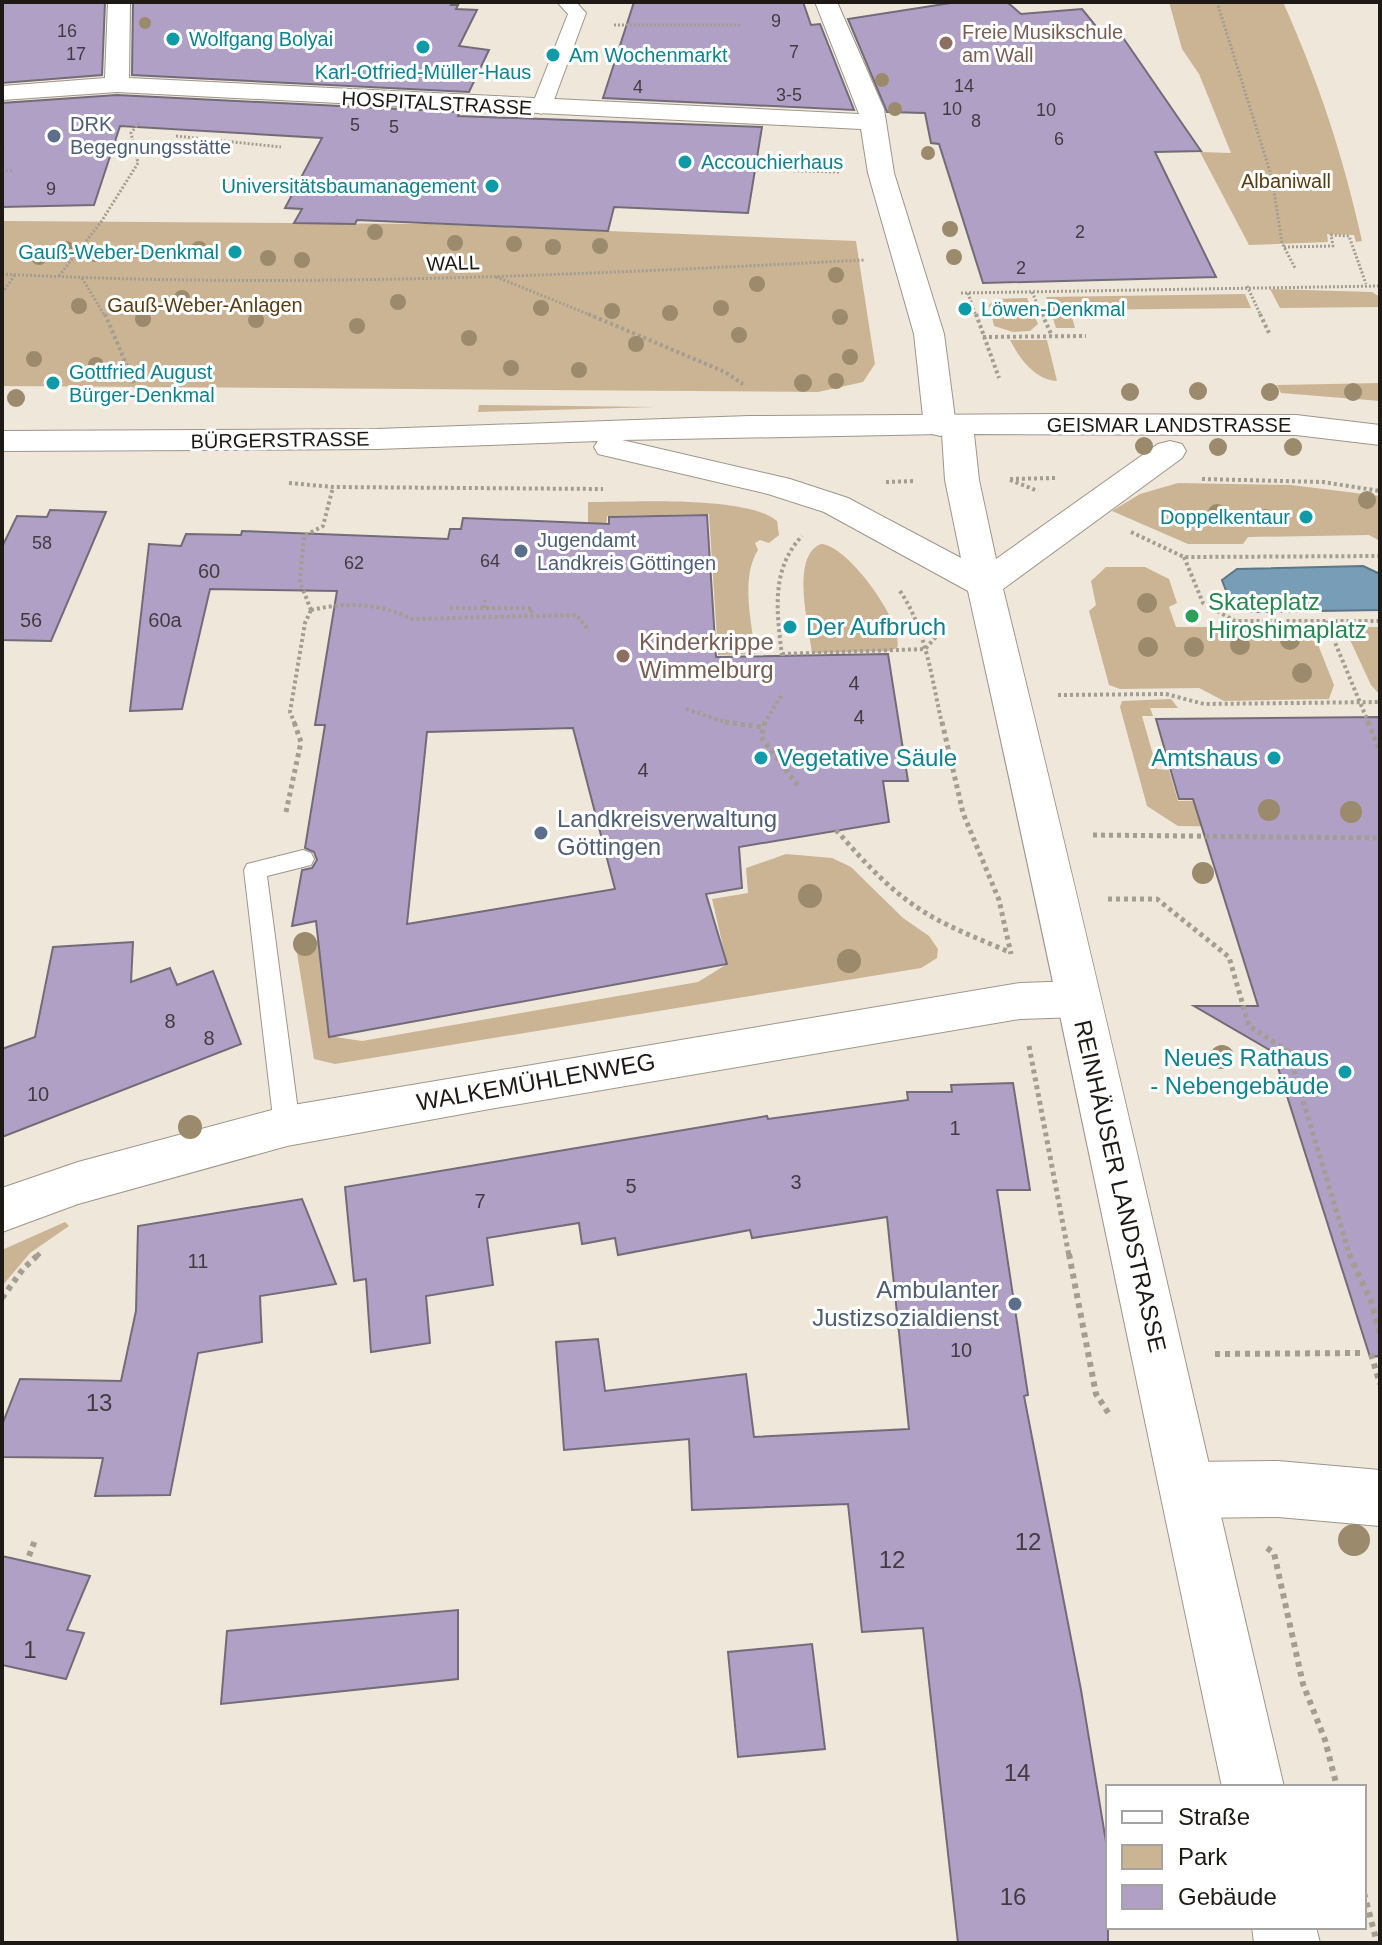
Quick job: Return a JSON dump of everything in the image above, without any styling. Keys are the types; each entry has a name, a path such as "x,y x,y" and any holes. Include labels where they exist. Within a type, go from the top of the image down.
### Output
{"main road":[{"path":"117,85 119,2"},
{"name":"REINHÄUSER LANDSTRASSE","path":"826,2 871,109 881,173 929,334 951,451 957,533 984,585 1058,899 1253,1785"},
{"name":"HOSPITALSTRASSE","path":"2,93 117,85 873,122"},
{"name":"GEISMAR LANDSTRASSE","path":"951,451 1296,425 1380,435"},
{"path":"557,434 778,486 836,505 984,585 1170,451"},
{"name":"BÜRGERSTRASSE","path":"2,441 377,439 557,434 951,451"},
{"name":"GEISMAR LANDSTRASSE","path":"951,451 1315,452 1380,459"},
{"name":"WALKEMÜHLENWEG","path":"2,1210 78,1183 287,1126 1020,1001 1079,999"},
{"path":"1188,1490 1278,1489 1380,1498"}],"street":[{"path":"541,108 577,13 566,2"}],"lane":[{"path":"287,1126 255,870 303,859"}],"path":[{"path":"1217,2 1272,178 1284,247 1295,268"},
{"path":"573,23 741,25"},
{"path":"59,277 101,222 138,163 131,133 168,88"},
{"path":"176,136 281,147"},
{"path":"2,153 4,146"},
{"path":"733,169 881,173"},
{"path":"2,170 12,171"},
{"path":"1284,247 1333,246 1331,235 1349,236 1366,284"},
{"name":"WALL","path":"2,274 290,282 905,258"},
{"path":"2,293 15,275"},
{"path":"494,276 725,372 751,390"},
{"path":"82,278 101,305 140,397"},
{"path":"1247,286 1270,335"},
{"path":"916,290 968,293 1380,286"},
{"path":"1032,292 1052,336"},
{"path":"968,293 999,378"},
{"path":"983,337 1086,336"},
{"path":"875,484 951,451 1131,478 1308,481 1380,491"},
{"path":"288,483 333,487 606,489"},
{"path":"311,610 301,595 297,579 304,536 323,526 333,487"},
{"path":"808,531 791,544 782,558 777,591 782,655 925,649"},
{"path":"1143,538 1184,557 1380,556"},
{"path":"1184,557 1203,603 1235,621 1380,621"},
{"path":"896,585 911,607 925,649 963,813 999,900 1096,1394 1113,1421"},
{"path":"484,608 485,600"},
{"path":"286,812 301,742 290,712 305,623 311,610 329,605 392,607 412,619 577,615 589,631"},
{"path":"450,608 532,608 531,616"},
{"path":"1326,621 1380,751"},
{"path":"1009,695 1166,694 1204,704 1380,702"},
{"path":"781,696 762,727 761,737 765,747 798,786"},
{"path":"686,709 736,726 762,727"},
{"path":"836,830 877,875 906,900 929,915 1010,953"},
{"path":"1041,833 1380,838"},
{"path":"999,900 1157,899 1229,957 1249,1026 1288,1051 1353,1267 1371,1301 1380,1333"},
{"path":"1158,1355 1362,1353"},
{"path":"1371,1354 1380,1384"},
{"path":"29,1556 35,1540"},
{"path":"1262,1544 1274,1553 1303,1684 1325,1740 1336,1785"},
{"path":"1366,1901 1377,1943"}],"green space":[{"name":"Albaniwall","path":"1169,2 1283,2 1329,120 1362,241 1356,242 1354,235 1327,234 1328,242 1249,245 1200,152 1231,153 1199,74 1182,49"},
{"name":"Gauß-Weber-Anlagen","path":"2,221 430,224 856,241 875,364 863,382 818,392 2,386"},
{"path":"1270,289 1372,292 1380,297 1380,307 1280,308"},
{"path":"1245,294 1251,308 1070,310 1075,328 1056,328 1046,297"},
{"path":"1027,298 1038,324 1030,331 1013,332 994,326 989,305 996,299"},
{"path":"1010,340 1047,340 1057,381 1035,372 1023,361"},
{"path":"1380,383 1380,401 1281,393 1277,385"},
{"path":"479,405 655,407 478,412"},
{"path":"1178,483 1291,485 1380,496 1380,541 1369,535 1248,537 1243,544 1188,544 1112,511 1140,494"},
{"path":"588,502 715,504 741,507 777,521 779,535 769,543 760,540 755,543 758,550 748,587 755,654 718,655 709,514 607,516 606,528 588,528"},
{"path":"821,544 845,557 872,587 892,622 897,648 888,651 812,653 805,610 804,577 806,562 812,551"},
{"path":"1106,567 1145,567 1169,579 1177,603 1169,607 1176,627 1311,627 1334,685 1329,699 1224,701 1199,688 1120,689 1109,685 1089,611 1096,605 1091,581"},
{"path":"1344,627 1380,627 1380,695 1371,685"},
{"path":"1171,699 1178,708 1150,708 1153,716 1142,716 1157,769 1169,770 1178,801 1380,798 1380,828 1178,826 1147,806 1120,707 1122,701"},
{"path":"786,854 832,858 851,867 903,918 929,936 938,949 937,958 921,968 335,1064 314,1059 297,953 318,940 329,1036 362,1041 698,982 727,964 712,899 748,893 746,868"},
{"path":"65,1222 69,1226 30,1253 2,1286 2,1250"}],"water":[{"path":"1363,566 1380,574 1380,610 1251,612 1230,601 1222,580 1237,569"}],"building":[{"path":"2,2 105,2 102,75 2,83"},
{"path":"133,2 453,2 451,5 458,5 456,9 477,10 459,46 489,50 469,92 132,75"},
{"path":"634,2 803,2 811,25 820,24 854,110 603,98"},
{"path":"957,2 1007,2 1021,14 1082,9 1099,30 1117,29 1201,151 1155,152 1216,277 983,283 939,144 931,143 925,113 887,112 848,19"},
{"path":"117,95 460,112 458,116 762,127 748,213 614,207 608,231 357,220 355,224 294,223 302,209 285,208 322,138 120,126 94,205 2,207 2,103"},
{"path":"50,510 106,512 51,641 2,640 2,547 17,516 47,517"},
{"path":"707,515 716,657 888,654 908,781 883,781 889,822 739,847 742,888 706,894 727,964 329,1037 316,921 292,926 302,870 312,868 317,860 314,852 305,848 325,725 315,725 337,591 210,589 182,709 130,711 149,544 181,546 186,534 241,535 242,531 448,539 450,529 461,529 463,518 609,524 609,517","holes":["573,728 615,889 407,924 427,732"]},
{"path":"1380,717 1380,1356 1370,1357 1273,1052 1194,1006 1258,1006 1193,799 1179,799 1156,719"},
{"path":"133,942 131,982 170,968 177,985 213,971 241,1044 2,1137 2,1049 35,1037 53,947"},
{"path":"1013,1083 1030,1190 997,1190 1028,1395 1024,1396 1081,1690 1106,1842 1108,1943 958,1943 923,1628 862,1632 848,1504 692,1510 689,1439 564,1450 556,1342 598,1339 605,1391 746,1374 754,1437 909,1429 887,1217 752,1238 750,1230 618,1255 615,1238 582,1244 579,1223 487,1238 493,1285 426,1296 430,1343 371,1352 366,1279 354,1281 345,1187 767,1116 768,1119 908,1100 907,1092 952,1092 951,1085"},
{"path":"302,1199 336,1284 260,1296 262,1342 198,1353 170,1495 95,1496 103,1458 2,1457 2,1425 20,1379 121,1381 136,1311 138,1226"},
{"path":"2,1556 90,1576 67,1630 84,1633 66,1679 2,1665"},
{"path":"458,1610 458,1679 221,1704 227,1631"},
{"path":"812,1644 825,1749 738,1757 728,1652"}],"place":[{"name":"Wolfgang Bolyai","path":"173,39"},
{"name":"Freie Musikschule am Wall","path":"946,43"},
{"name":"Karl-Otfried-Müller-Haus","path":"423,47"},
{"name":"Am Wochenmarkt","path":"553,55"},
{"name":"DRK Begegnungsstätte","path":"54,136"},
{"name":"Accouchierhaus","path":"685,162"},
{"name":"Universitätsbaumanagement","path":"492,186"},
{"name":"Gauß-Weber-Denkmal","path":"235,252"},
{"name":"Löwen-Denkmal","path":"965,309"},
{"name":"Gottfried August Bürger-Denkmal","path":"53,383"},
{"name":"Doppelkentaur","path":"1306,517"},
{"name":"Jugendamt Landkreis Göttingen","path":"521,551"},
{"name":"Skateplatz Hiroshimaplatz","path":"1192,616"},
{"name":"Der Aufbruch","path":"790,627"},
{"name":"Kinderkrippe Wimmelburg","path":"623,656"},
{"name":"Vegetative Säule","path":"761,758"},
{"name":"Amtshaus","path":"1274,758"},
{"name":"Landkreisverwaltung Göttingen","path":"541,833"},
{"name":"Neues Rathaus - Nebengebäude","path":"1345,1072"},
{"name":"Ambulanter Justizsozialdienst","path":"1015,1304"}]}
